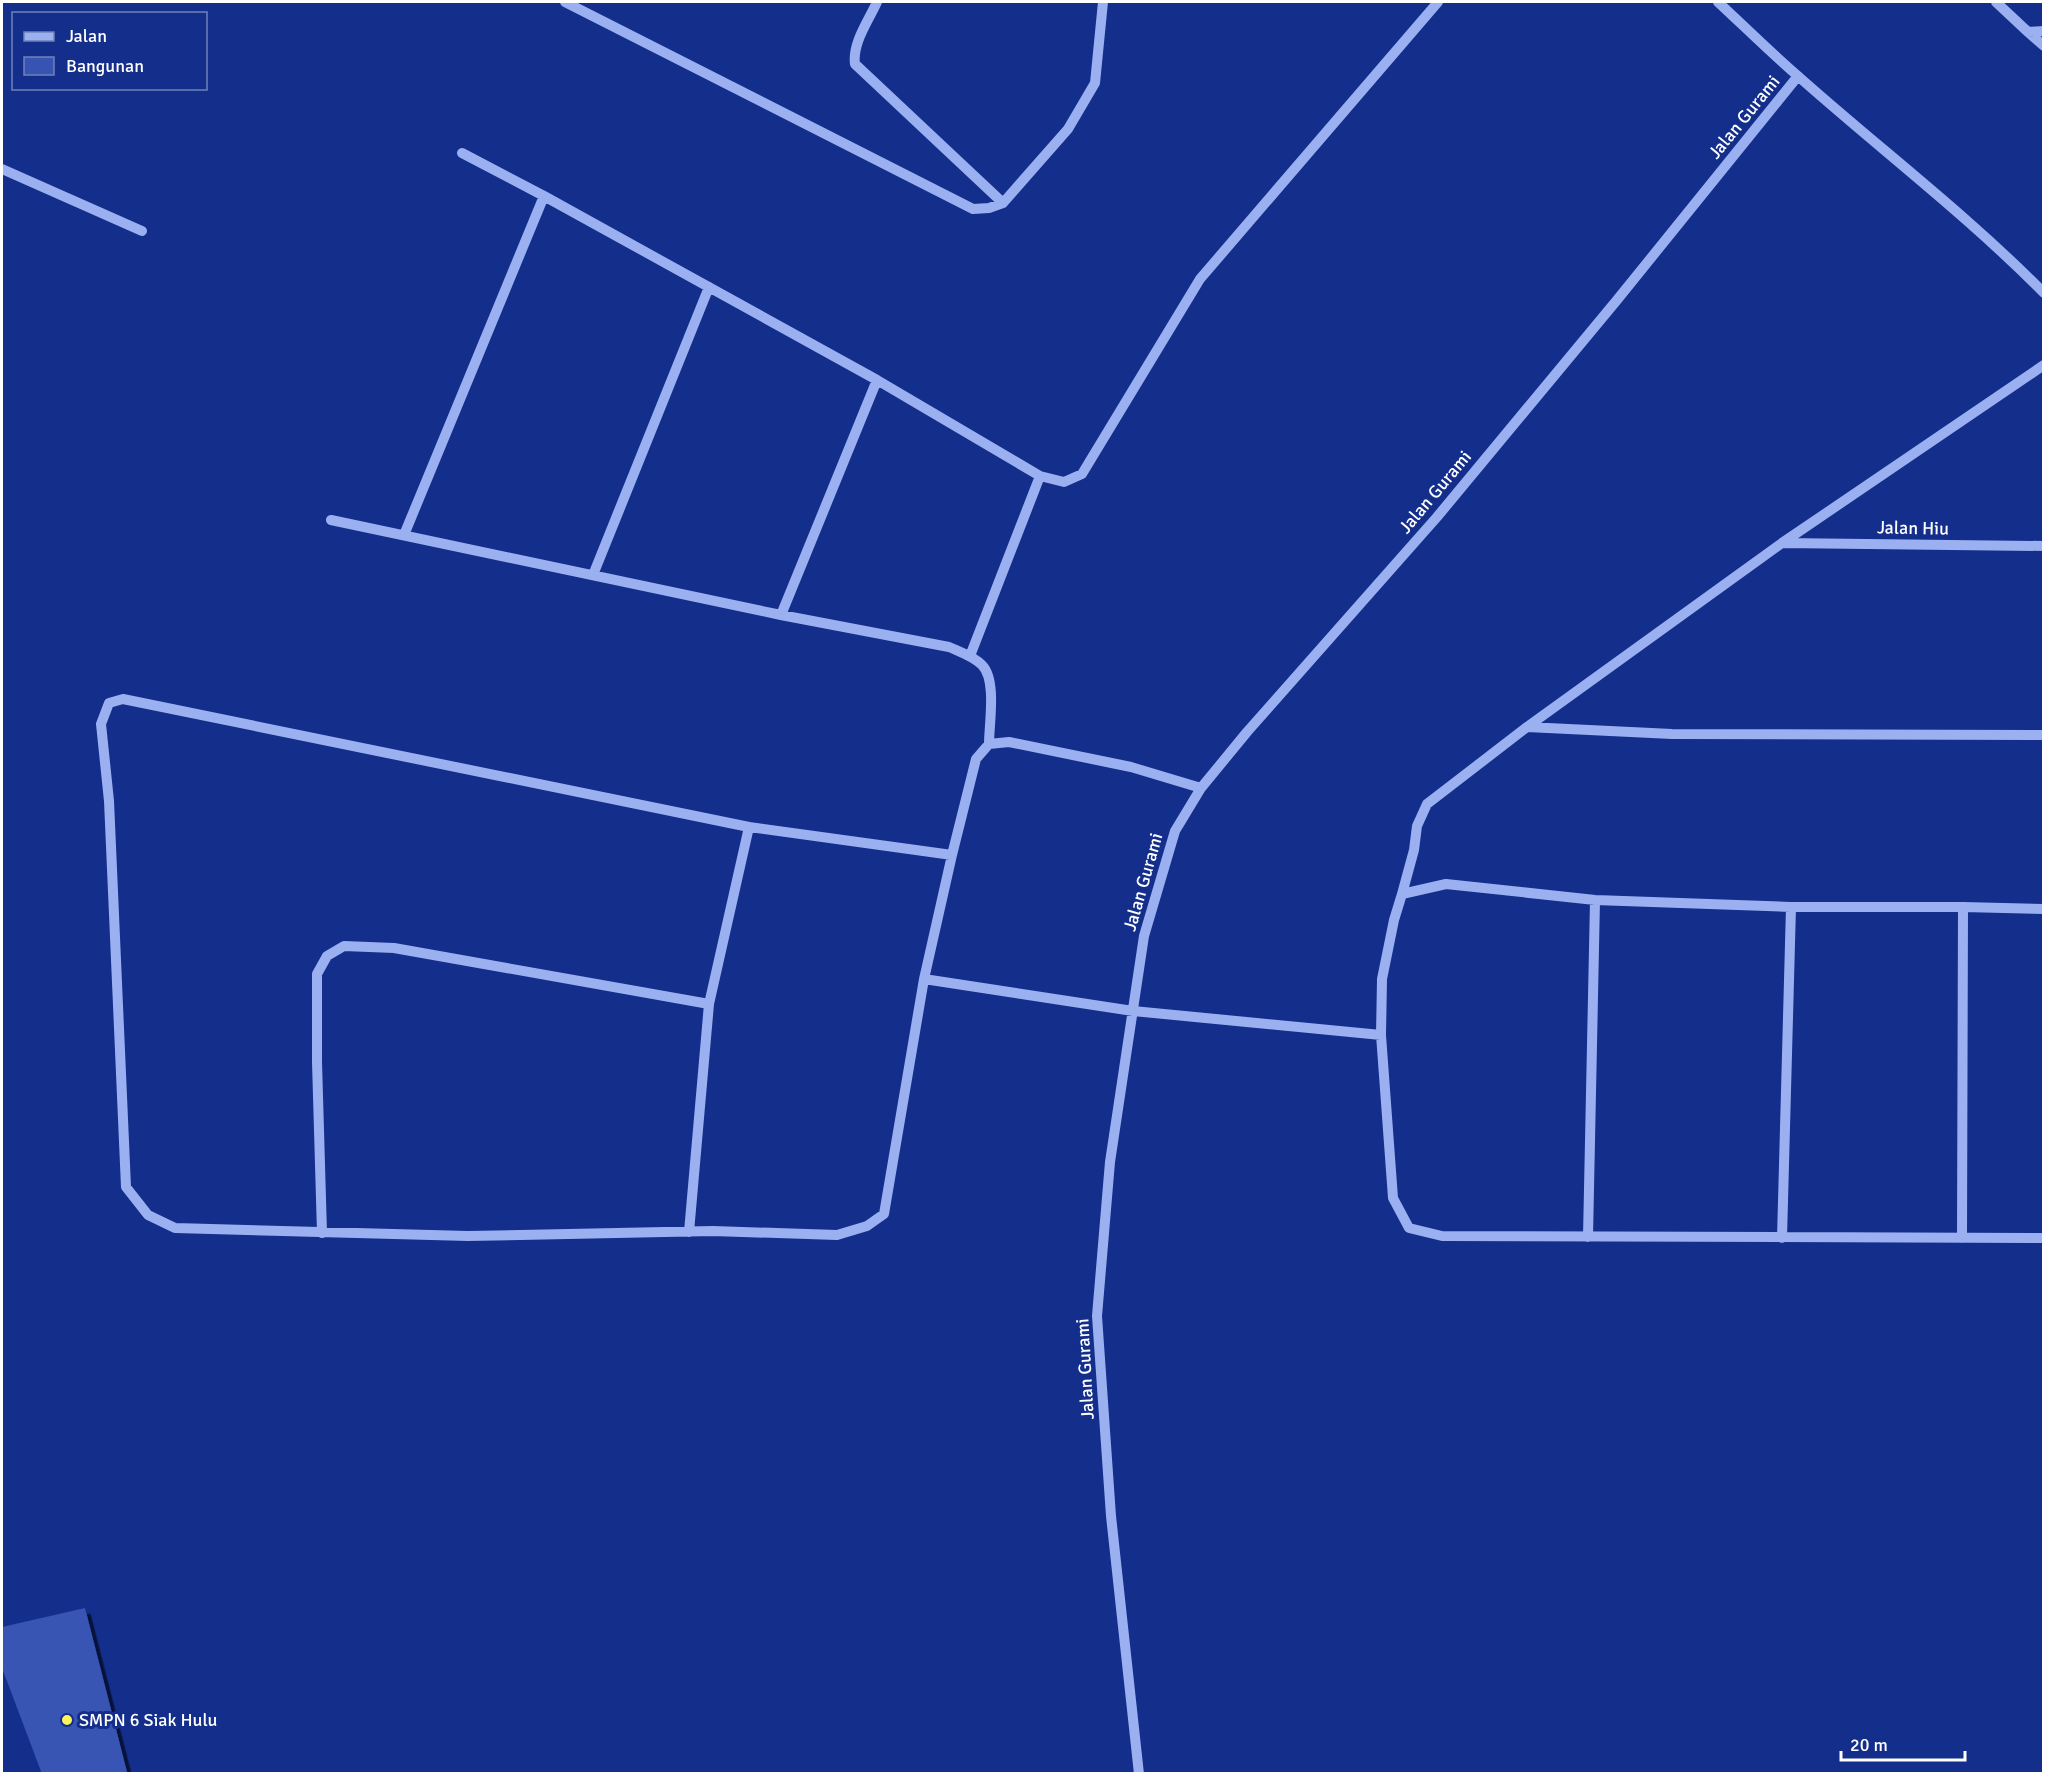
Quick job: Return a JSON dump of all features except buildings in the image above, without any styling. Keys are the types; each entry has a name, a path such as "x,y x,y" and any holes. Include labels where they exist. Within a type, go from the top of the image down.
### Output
{"street":[{"path":"565,2 972,209 989,208 1003,203 1068,129 1095,83 1103,2"},
{"path":"878,2 856,47 855,64 1003,203"},
{"path":"462,153 877,380 1040,476 1064,482 1082,474 1200,279 1438,2"},
{"path":"1718,2 1798,76 1925,183 2043,292"},
{"path":"1996,2 2043,46"},
{"path":"2028,32 2043,31"},
{"name":"Jalan Gurami","path":"1139,1773 1111,1516 1097,1316 1110,1162 1144,936 1174,831 1200,788 1437,517 1617,300 1798,76"},
{"path":"2,169 142,231"},
{"path":"404,536 543,196"},
{"path":"593,574 709,287"},
{"path":"2043,365 1782,543 1527,727 1427,804 1418,826 1414,850 1394,920 1382,979 1381,1035 1393,1198 1409,1228 1442,1236 2043,1238"},
{"path":"781,615 877,380"},
{"path":"970,656 1040,476"},
{"path":"331,520 781,615 949,647 970,656 984,666 991,683 989,744 976,759 924,979 884,1214 867,1226 837,1235 689,1232 468,1236 175,1228 148,1215 126,1187 109,801 101,724 109,703 123,699 749,827 952,855"},
{"name":"Jalan Hiu","path":"1782,543 2043,546"},
{"path":"1527,727 1672,734 2043,735"},
{"path":"989,744 1009,742 1131,767 1200,788"},
{"path":"689,1232 710,1004 749,827"},
{"path":"1402,894 1446,884 1595,900 1791,907 2043,909"},
{"path":"1588,1237 1595,900"},
{"path":"1782,1238 1791,907"},
{"path":"1962,1238 1963,907"},
{"path":"322,1233 317,974 327,956 344,946 394,948 710,1004"},
{"path":"924,979 1133,1011 1381,1035"}],"place":[{"name":"SMPN 6 Siak Hulu","path":"67,1720"}]}
